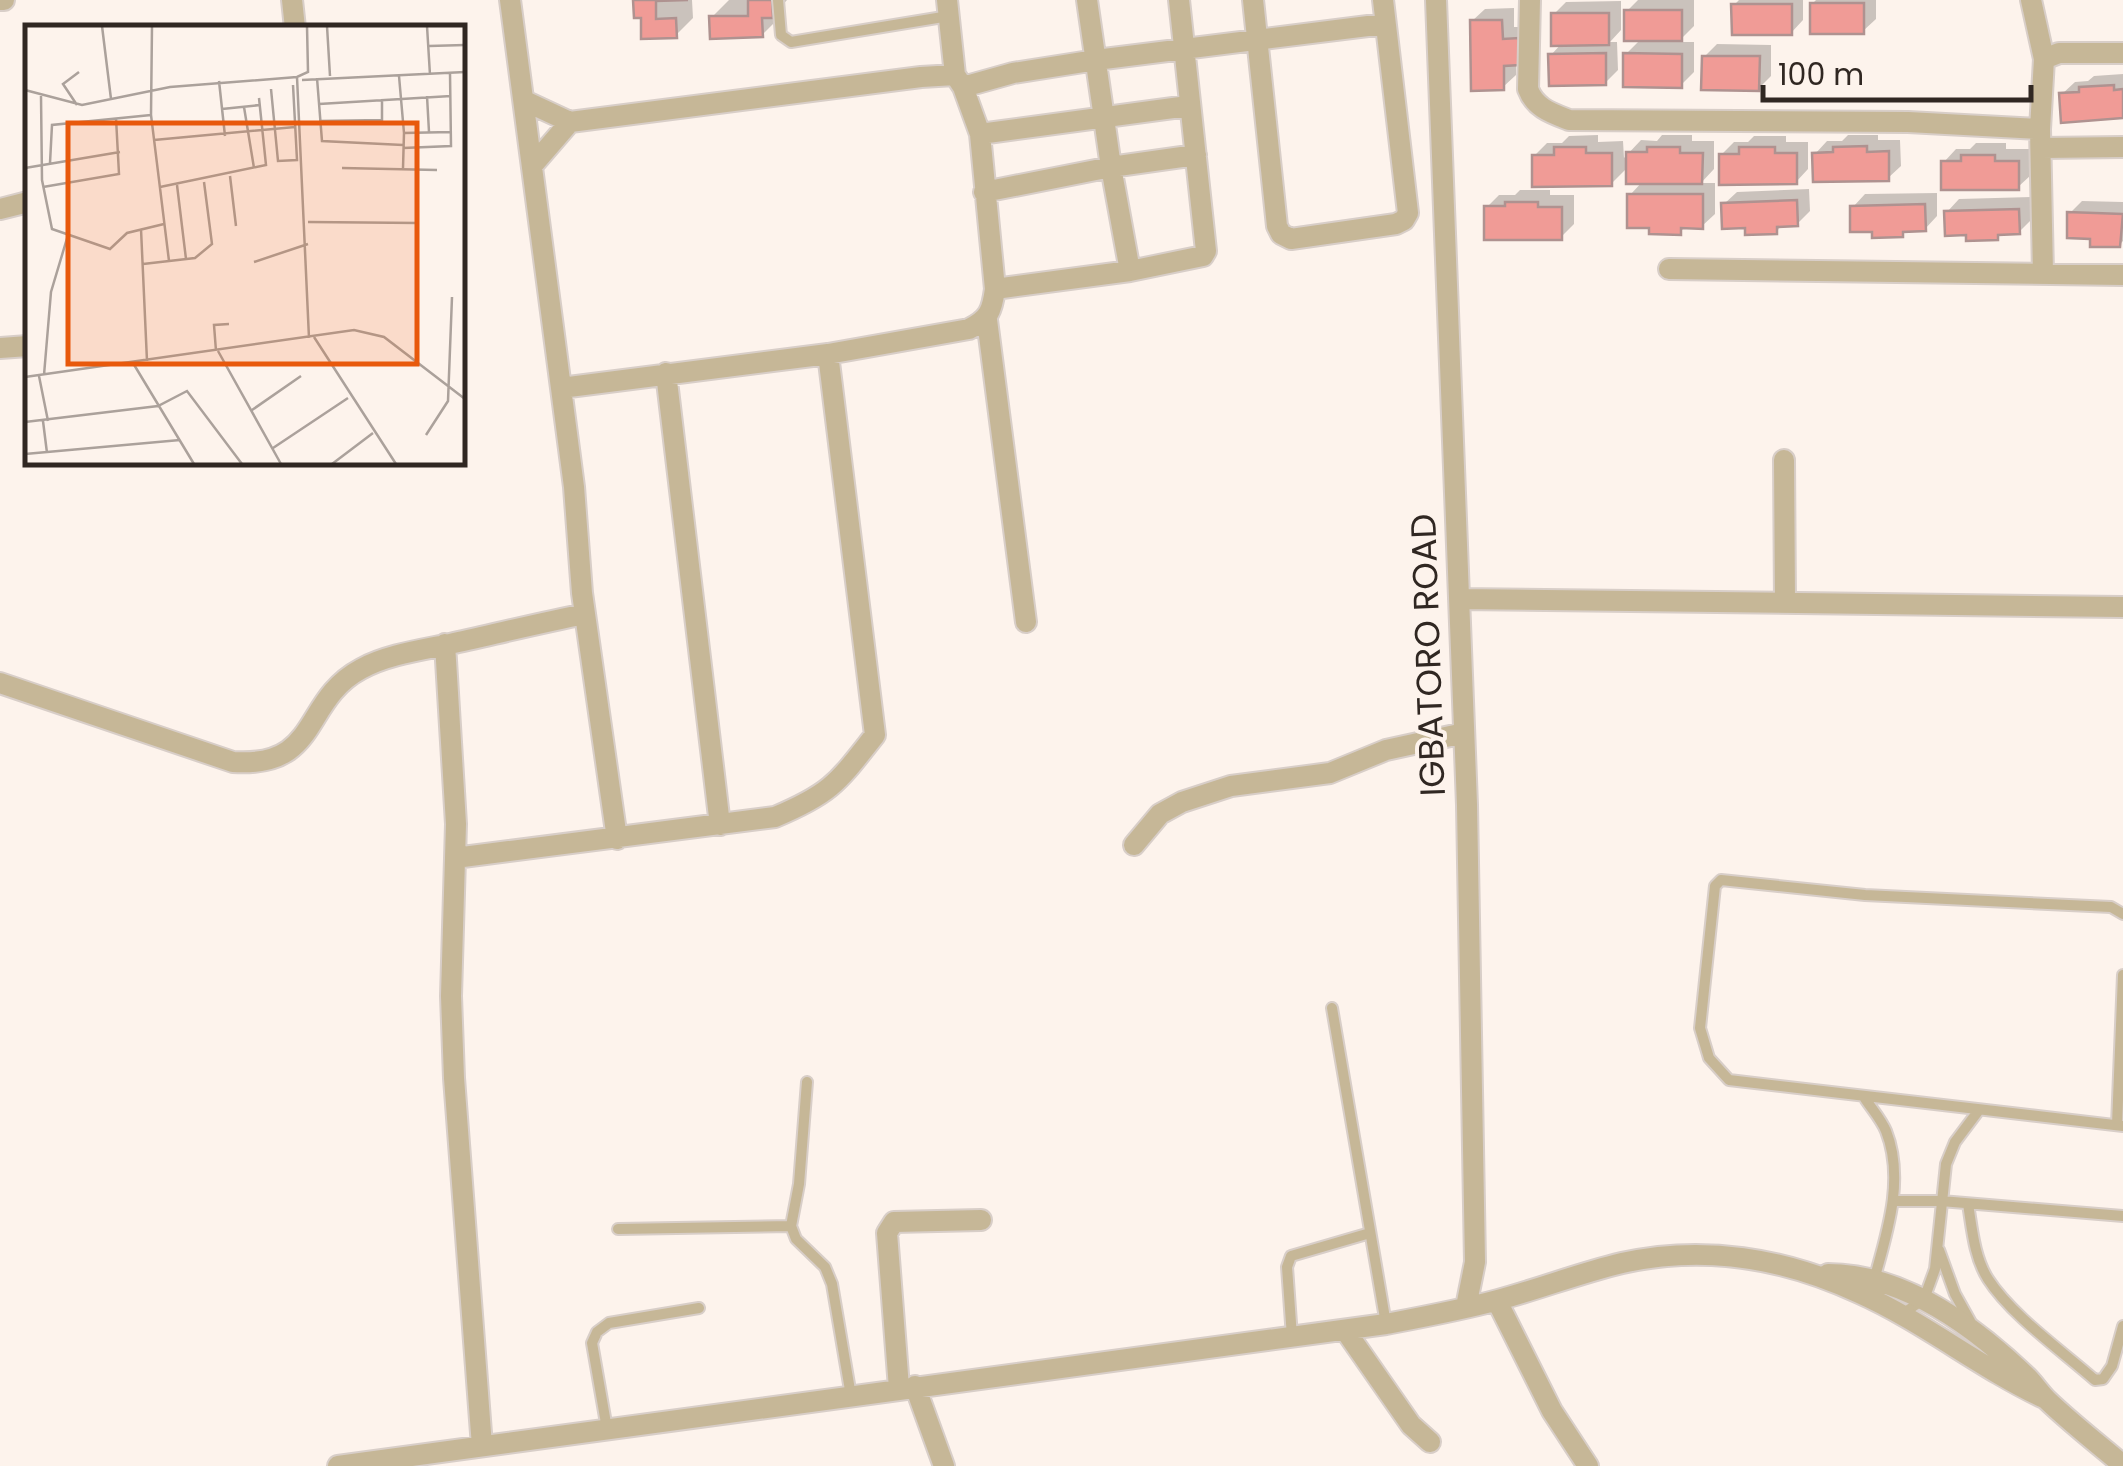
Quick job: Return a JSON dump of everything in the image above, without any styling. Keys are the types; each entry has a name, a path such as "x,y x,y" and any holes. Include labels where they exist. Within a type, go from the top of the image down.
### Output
{"street":[{"path":"292,0 295,25"},
{"path":"510,0 561,388 585,614 617,839"},
{"path":"1087,0 1130,271"},
{"path":"995,289 1130,271 1203,256 1206,252 1180,0"},
{"path":"1253,0 1276,226 1291,239 1396,224 1408,213 1383,0"},
{"name":"IGBATORO ROAD","path":"1436,0 1464,733 1474,1262 1466,1308"},
{"path":"1530,0 1528,89 1532,100 1545,110 1569,120 1908,122 2123,148"},
{"path":"2031,0 2044,59 2042,274"},
{"path":"948,8 959,81 980,134 995,289 987,320 1026,622"},
{"path":"525,101 570,122 959,81 1256,37 1384,24"},
{"path":"2044,59 2058,53 2123,53"},
{"path":"980,134 1188,106"},
{"path":"532,166 570,122"},
{"path":"984,192 1196,155"},
{"path":"0,209 25,203"},
{"path":"1669,269 2123,276"},
{"path":"561,388 828,354 969,330 987,320"},
{"path":"0,348 25,346"},
{"path":"455,858 775,817 818,800 837,784 875,735 828,354"},
{"path":"666,373 720,825"},
{"path":"1784,460 1785,602"},
{"path":"1459,598 2123,607"},
{"path":"0,683 233,762 253,764 277,758 302,742 325,702 360,669 446,644 585,614"},
{"path":"446,644 455,858 451,996 454,1078 482,1446"},
{"path":"1134,845 1160,814 1182,802 1231,786 1330,774 1386,750 1464,733"},
{"path":"944,1466 907,1387 887,1233 894,1222 982,1220"},
{"path":"338,1466 398,1461 907,1387 1386,1324 1497,1301 1658,1256 1743,1256 1816,1274 1901,1315 2044,1398"},
{"path":"1816,1274 1849,1274 1924,1299 1978,1335 2123,1465"},
{"path":"1497,1301 1552,1411 1588,1466"},
{"path":"1345,1330 1411,1425 1430,1442"}],"lane":[{"path":"778,0 781,34 790,42 948,8"},
{"path":"2123,914 2111,907 1865,895 1722,880 1714,886 1700,1028 1709,1058 1729,1080 2120,1125 2123,975"},
{"path":"1332,1008 1386,1324"},
{"path":"808,1082 799,1184 790,1226 796,1239 825,1267 832,1284 851,1396"},
{"path":"1864,1097 1886,1131 1893,1164 1893,1201 1874,1280"},
{"path":"1901,1315 1924,1299 1935,1269 1946,1164 1955,1142 1979,1110"},
{"path":"1893,1201 2123,1216"},
{"path":"1968,1204 1976,1252 1988,1279 2095,1380 2103,1379 2112,1366 2123,1326"},
{"path":"618,1229 790,1226"},
{"path":"1292,1338 1287,1267 1291,1256 1370,1233"},
{"path":"1937,1244 1955,1294 1978,1335"},
{"path":"607,1430 592,1343 597,1332 609,1323 698,1308"}],"building":[{"path":"633,0 688,0 656,1 656,19 676,18 677,38 641,39 641,18 634,18"},
{"path":"748,0 772,0 773,18 762,18 763,37 710,39 709,16 748,16"},
{"path":"1810,3 1864,3 1864,34 1810,34"},
{"path":"1731,4 1792,4 1792,35 1732,35"},
{"path":"1624,10 1682,10 1682,41 1624,41"},
{"path":"1551,13 1609,13 1609,45 1551,46"},
{"path":"1470,20 1502,20 1503,39 1519,38 1520,65 1504,66 1504,90 1471,91"},
{"path":"1606,53 1606,85 1549,86 1548,54"},
{"path":"1623,53 1682,54 1682,88 1623,87"},
{"path":"1702,56 1760,56 1759,91 1701,90"},
{"path":"2114,85 2114,90 2123,89 2123,118 2061,123 2059,93 2079,92 2079,87"},
{"path":"1867,146 1867,152 1889,151 1889,181 1813,182 1812,153 1833,152 1833,147"},
{"path":"1554,147 1586,147 1586,153 1612,153 1612,186 1532,187 1532,155 1554,155"},
{"path":"1647,147 1680,147 1680,153 1703,153 1702,184 1626,184 1626,152 1647,152"},
{"path":"1739,147 1775,147 1775,153 1797,153 1797,184 1719,185 1719,154 1739,154"},
{"path":"1961,155 1995,155 1995,161 2019,161 2019,190 1941,190 1941,161 1961,161"},
{"path":"1627,194 1703,194 1703,229 1681,228 1681,235 1649,234 1649,228 1627,228"},
{"path":"1797,200 1798,226 1777,227 1777,234 1745,235 1745,228 1722,229 1721,203"},
{"path":"1505,202 1562,207 1562,240 1484,240 1484,206 1505,206"},
{"path":"1925,204 1926,231 1872,238 1872,232 1850,232 1850,206"},
{"path":"2019,209 2020,234 1998,235 1998,240 1966,241 1966,235 1945,236 1944,211"},
{"path":"2067,212 2123,214 2120,247 2090,247 2090,239 2067,238"}]}
